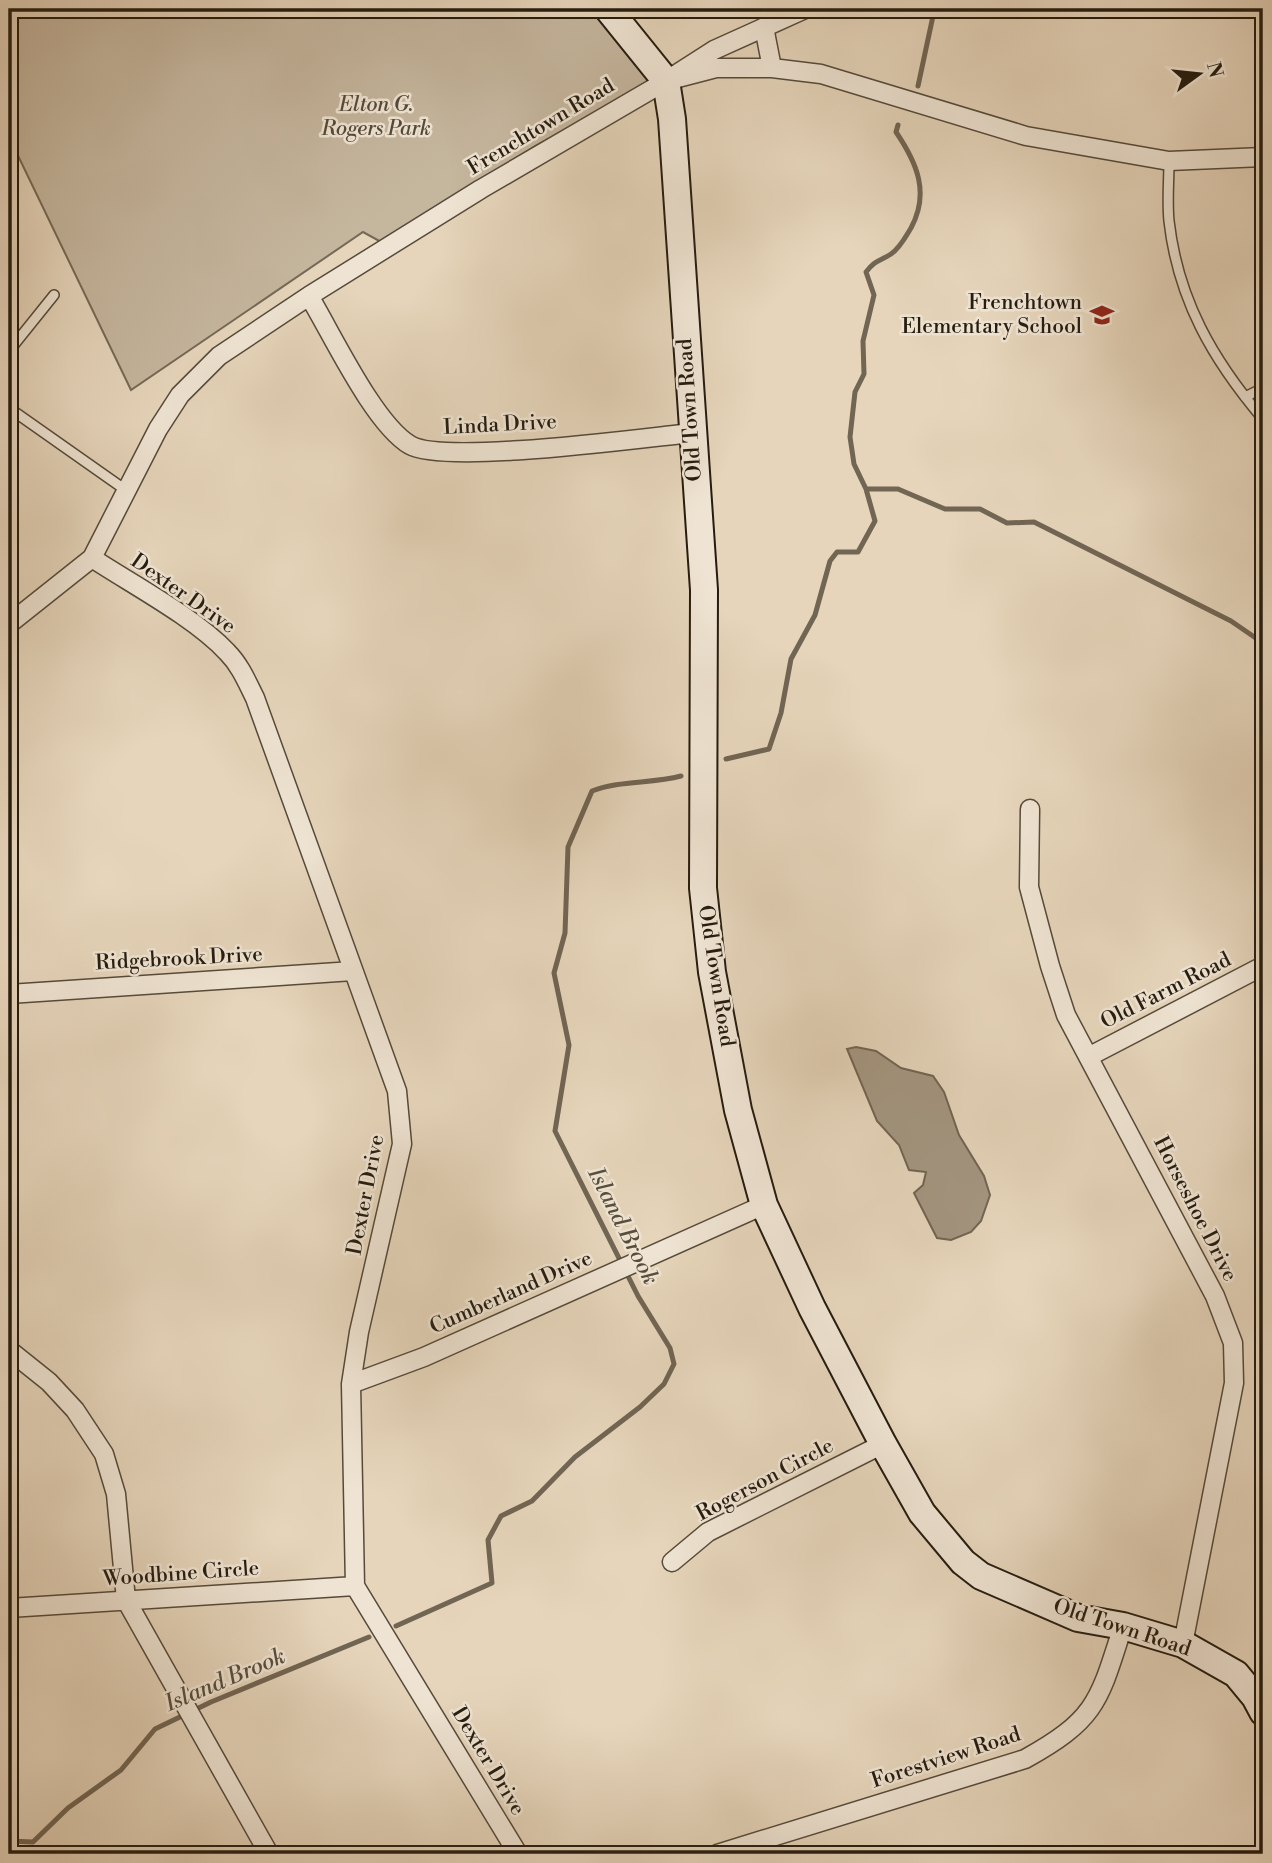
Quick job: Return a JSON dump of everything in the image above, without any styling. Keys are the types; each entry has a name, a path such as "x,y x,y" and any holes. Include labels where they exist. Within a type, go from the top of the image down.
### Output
{"main road":[{"name":"Old Town Road","path":"608,9 666,81 672,119 704,601 703,888 712,972 731,1072 764,1205 812,1308 883,1444 922,1513 963,1562 981,1576 1078,1618 1123,1626 1183,1644 1236,1674 1263,1712"}],"street":[{"path":"666,81 693,61 805,9"},
{"path":"764,27 772,68"},
{"name":"Frenchtown Road","path":"9,624 92,558 158,429 194,379 242,338 481,189 666,81 716,68 772,68 821,74 1026,136 1169,161 1263,157"},
{"name":"Linda Drive","path":"309,296 375,409 409,445 424,451 487,451 691,433"},
{"name":"Dexter Drive","path":"92,558 208,635 227,652 243,674 255,698 397,1091 402,1144 359,1332 351,1384 355,1586 518,1854"},
{"name":"Horseshoe Drive","path":"1030,809 1030,887 1050,966 1066,1015 1215,1296 1233,1343 1234,1383 1183,1644"},
{"name":"Old Farm Road","path":"1090,1056 1263,966"},
{"name":"Ridgebrook Drive","path":"9,994 353,971"},
{"name":"Cumberland Drive","path":"351,1384 425,1357 764,1205"},
{"path":"9,1350 49,1382 75,1410 103,1454 116,1494 126,1600 269,1854"},
{"name":"Rogerson Circle","path":"672,1562 708,1532 883,1444"},
{"name":"Woodbine Circle","path":"9,1608 355,1586"},
{"name":"Forestview Road","path":"717,1854 1026,1759 1062,1739 1092,1709 1103,1688 1123,1626"}],"lane":[{"path":"1169,161 1169,221 1186,300 1226,374 1263,419"},
{"path":"9,351 54,295"},
{"path":"9,327 15,342"},
{"path":"1245,397 1263,388"},
{"path":"9,408 127,491"}],"green space":[{"name":"Elton G. Rogers Park","path":"9,9 609,9 660,78 535,146 383,243 363,232 131,390 9,137"}],"shaded area":[{"path":"856,1047 876,1051 901,1068 933,1076 944,1092 959,1135 984,1176 990,1195 981,1221 971,1232 951,1240 937,1238 914,1193 923,1185 926,1172 909,1170 899,1145 877,1121 847,1049"}],"waterway":[{"name":"Island Brook","path":"918,86 933,16 964,15 969,9"},
{"name":"Island Brook","path":"726,759 769,749 781,713 791,659 815,615 830,561 837,552 858,552 875,521 866,489 854,464 850,437 855,392 864,374 863,341 874,295 866,272 900,245 911,228 920,203 915,167 896,132 898,125"},
{"path":"866,489 898,489 945,509 980,509 1007,523 1034,522 1231,621 1263,643"},
{"name":"Island Brook","path":"396,1626 492,1583 488,1540 501,1516 532,1501 575,1457 640,1407 664,1384 674,1364 670,1348 638,1296 555,1131 569,1045 554,973 565,933 568,847 592,791 614,785 681,776"},
{"name":"Island Brook","path":"9,1841 33,1842 68,1808 121,1770 155,1729 211,1702 369,1637"}],"place":[{"name":"Frenchtown Elementary School","path":"1102,315"}]}
